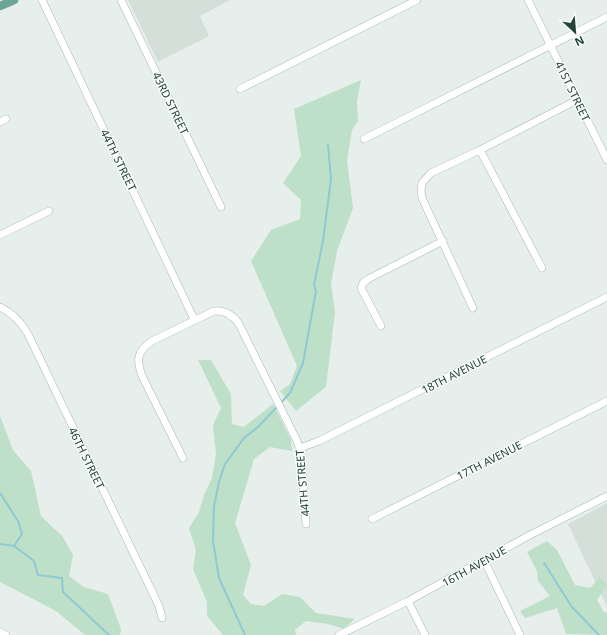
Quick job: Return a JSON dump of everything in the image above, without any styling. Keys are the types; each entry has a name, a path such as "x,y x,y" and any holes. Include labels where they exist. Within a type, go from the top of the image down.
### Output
{"main road":[{"path":"0,6 14,0"}],"street":[{"name":"44TH STREET","path":"42,0 194,320 214,312 222,311 230,314 239,324 300,448 306,524"},
{"name":"43RD STREET","path":"121,0 221,207"},
{"path":"240,88 417,0"},
{"name":"41ST STREET","path":"528,0 607,160"},
{"path":"364,139 607,17"},
{"path":"473,308 422,198 422,183 431,173 480,150 577,100"},
{"path":"480,150 542,268"},
{"path":"0,235 49,211"},
{"path":"381,326 361,286 368,279 443,241"},
{"name":"18TH AVENUE","path":"300,448 319,441 607,297"},
{"name":"46TH STREET","path":"0,307 20,321 28,334 159,606 162,618"},
{"path":"184,458 143,378 139,368 138,359 141,350 152,340 194,320"},
{"name":"17TH AVENUE","path":"372,518 607,401"},
{"name":"16TH AVENUE","path":"339,635 408,601 530,535 607,496"},
{"path":"484,560 520,635"},
{"path":"408,601 425,635"},
{"path":"0,632 6,635"}],"shaded area":[{"path":"128,0 230,0 200,16 209,36 158,62"},
{"path":"607,503 607,607 568,524"}],"green space":[{"path":"361,80 357,101 358,121 352,130 347,160 353,208 337,251 331,284 335,312 326,387 296,411 280,391 290,384 297,366 251,261 271,230 300,219 301,200 283,183 301,156 294,109"},
{"path":"198,360 211,360 231,394 232,424 244,427 273,404 291,440 292,451 270,447 254,459 235,523 251,565 243,595 251,604 264,606 282,594 300,597 316,613 355,619 344,629 328,624 306,621 295,630 296,635 223,635 207,616 207,602 193,569 196,550 189,528 199,512 204,495 212,478 216,454 213,425 221,408"},
{"path":"0,416 13,450 31,471 41,516 63,537 73,555 69,576 84,587 108,594 121,629 120,635 85,635 56,611 0,582"},
{"path":"547,541 557,550 575,585 590,588 600,577 607,585 597,600 604,612 607,613 607,635 566,634 557,608 525,618 520,611 550,596 538,581 537,571 527,552"}],"waterway":[{"path":"245,635 219,578 213,541 214,506 219,482 225,464 244,438 258,427 290,393 303,363 316,291 314,285 323,241 331,179 328,145"},
{"path":"0,493 18,521 22,534 14,546"},
{"path":"0,544 14,546 34,561 38,575 62,578 63,592 109,635"},
{"path":"544,563 572,607 599,635"}]}
